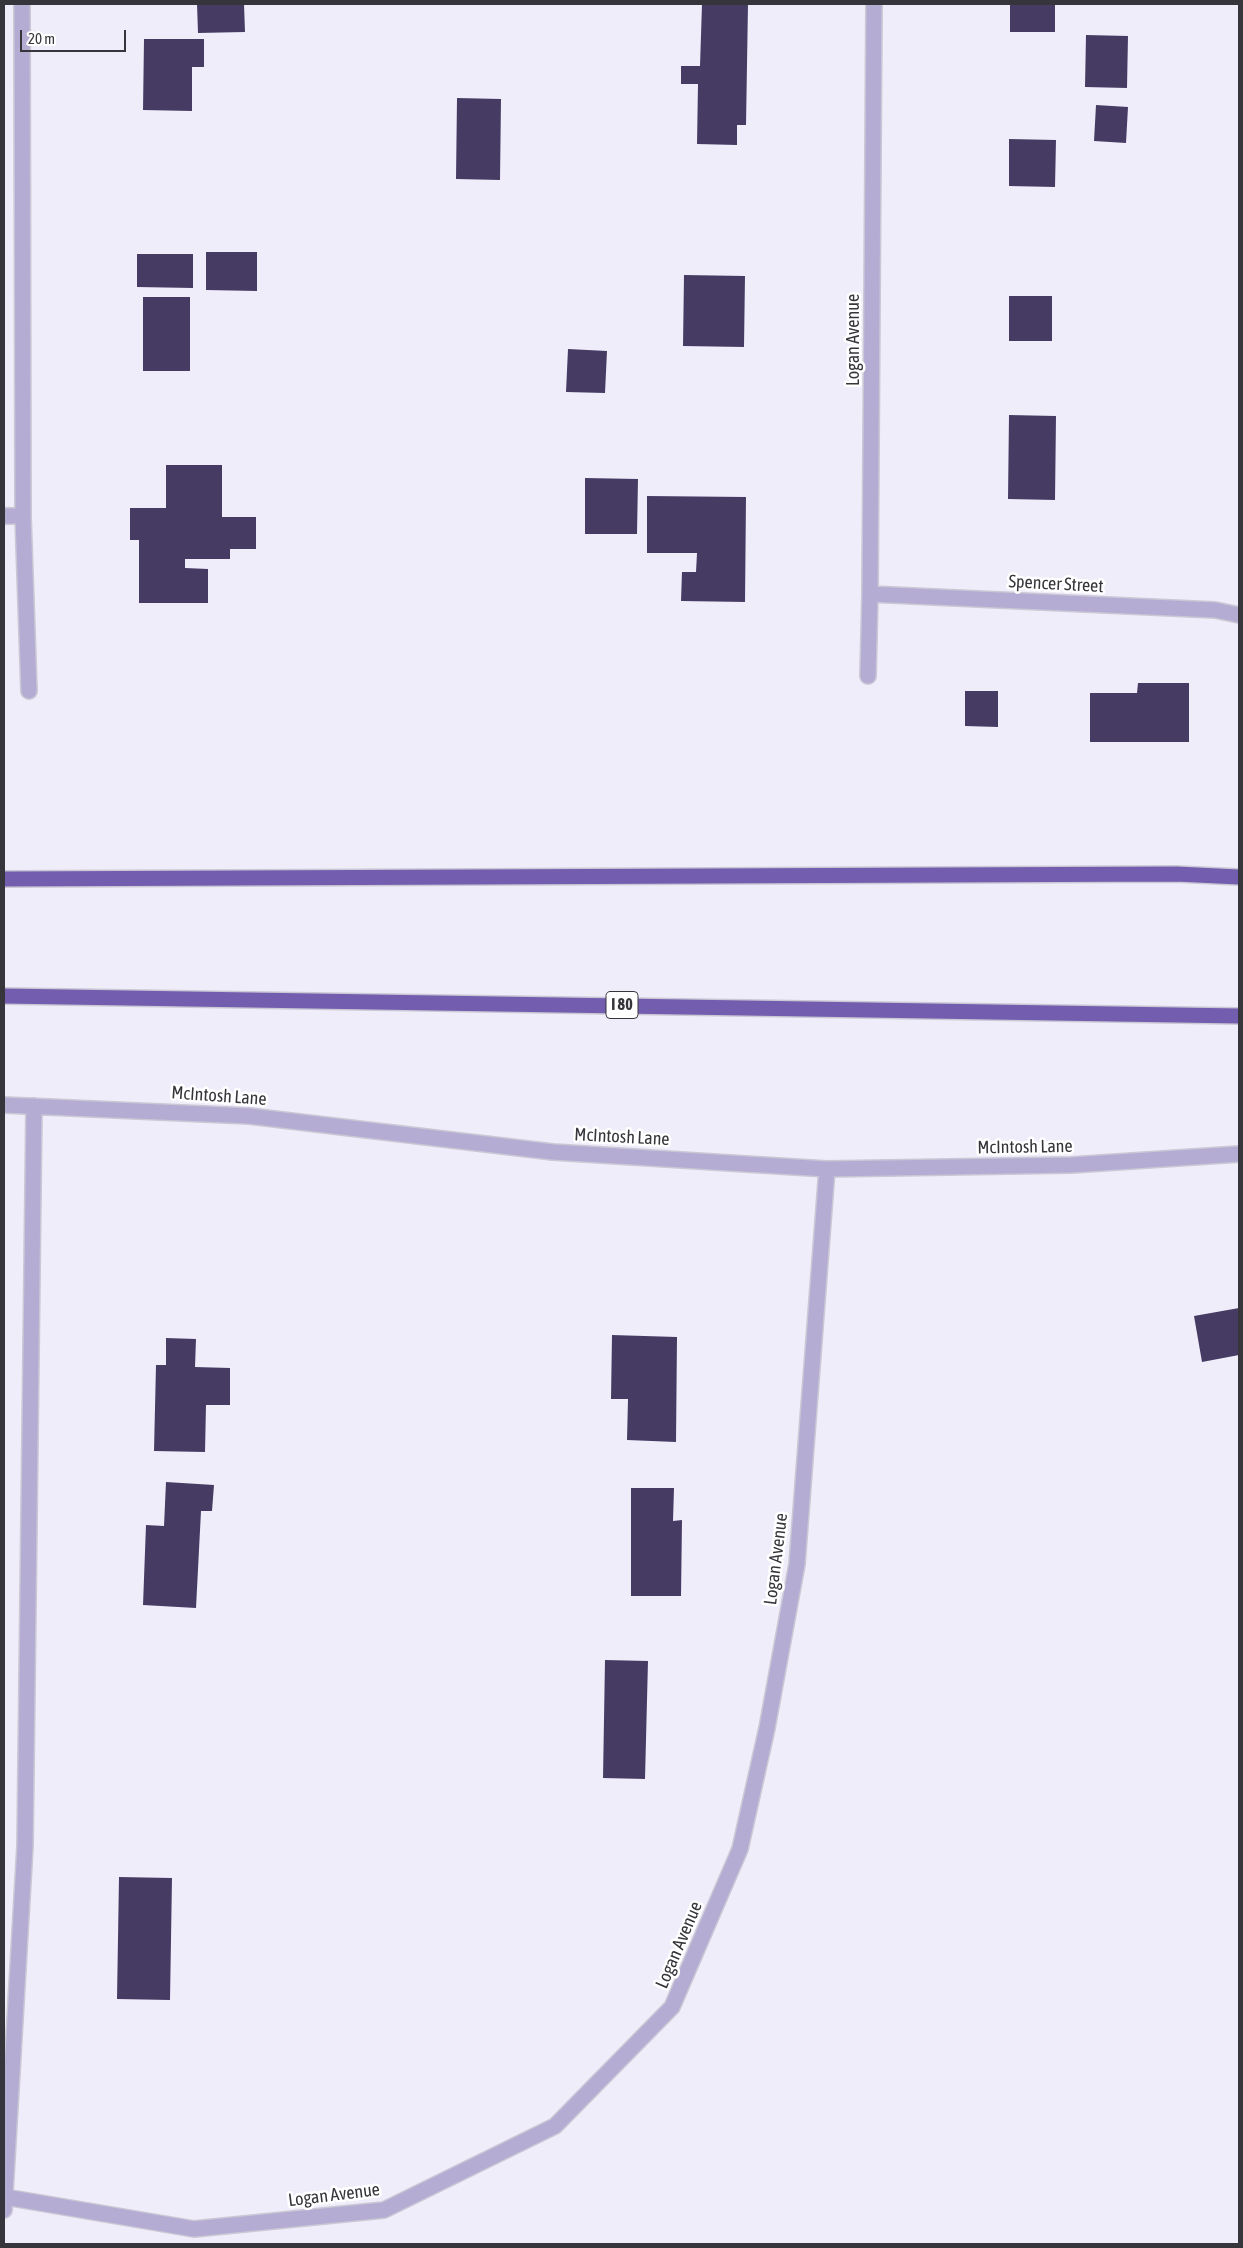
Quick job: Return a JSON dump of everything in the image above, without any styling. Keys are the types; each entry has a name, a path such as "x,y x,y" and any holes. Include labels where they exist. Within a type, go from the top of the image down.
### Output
{"highway":[{"path":"4,879 1146,874 1239,877"},
{"name":"I 80","path":"4,996 1239,1016"}],"street":[{"path":"22,4 23,516 29,691"},
{"name":"Logan Avenue","path":"868,676 874,4"},
{"path":"4,516 23,516"},
{"name":"Spencer Street","path":"870,594 1215,610 1239,615"},
{"name":"McIntosh Lane","path":"4,1105 249,1116 553,1152 827,1169 1071,1165 1239,1154"},
{"path":"4,2203 25,1846 34,1106"},
{"name":"Logan Avenue","path":"4,2203 194,2229 384,2210 555,2126 672,2007 740,1849 767,1728 797,1564 827,1169"}],"building":[{"path":"197,4 244,4 245,32 198,33"},
{"path":"702,4 748,4 746,125 737,125 737,145 697,144 698,84 681,84 681,66 700,66"},
{"path":"1010,4 1055,4 1055,32 1010,32"},
{"path":"1086,35 1128,36 1127,88 1085,87"},
{"path":"144,39 204,39 204,67 192,67 192,111 143,110"},
{"path":"457,98 501,99 500,180 456,179"},
{"path":"1096,105 1128,107 1126,143 1094,141"},
{"path":"1009,139 1056,140 1055,187 1009,186"},
{"path":"206,252 257,252 257,291 206,290"},
{"path":"137,254 193,254 193,288 137,287"},
{"path":"684,275 745,276 744,347 683,346"},
{"path":"1009,296 1052,296 1052,341 1009,341"},
{"path":"143,297 190,297 190,371 143,371"},
{"path":"568,349 607,351 605,393 566,392"},
{"path":"1009,415 1056,416 1055,500 1008,499"},
{"path":"166,465 222,465 222,517 256,517 256,549 230,549 230,559 185,559 185,568 208,569 208,603 139,603 139,540 130,540 130,508 166,508"},
{"path":"585,478 638,479 637,534 585,534"},
{"path":"647,496 746,497 745,602 681,601 682,572 696,572 697,553 647,553"},
{"path":"1138,683 1189,683 1189,742 1090,742 1090,693 1137,693"},
{"path":"965,691 998,691 998,727 965,726"},
{"path":"1239,1308 1239,1355 1202,1362 1194,1316"},
{"path":"612,1335 677,1337 676,1442 627,1440 628,1399 611,1399"},
{"path":"166,1338 196,1339 195,1367 230,1368 230,1405 206,1405 205,1452 154,1451 156,1365 166,1365"},
{"path":"166,1482 214,1485 212,1511 201,1511 196,1608 143,1605 146,1525 164,1526"},
{"path":"631,1488 674,1488 673,1521 682,1520 681,1596 631,1596"},
{"path":"605,1660 648,1661 645,1779 603,1778"},
{"path":"119,1877 172,1878 170,2000 117,1999"}]}
